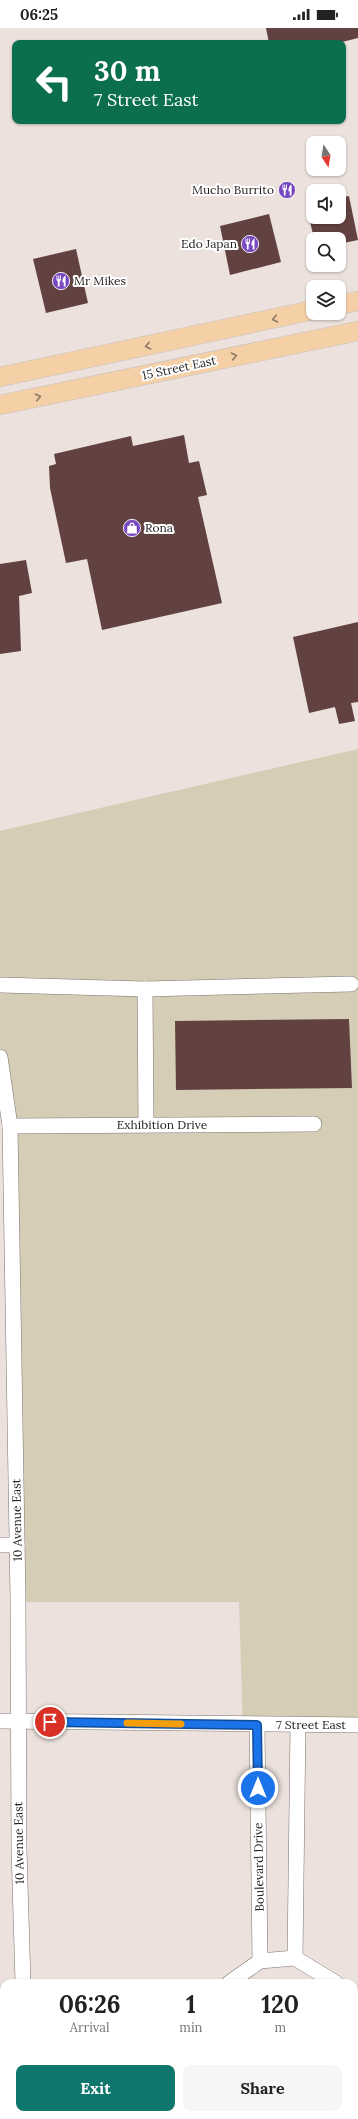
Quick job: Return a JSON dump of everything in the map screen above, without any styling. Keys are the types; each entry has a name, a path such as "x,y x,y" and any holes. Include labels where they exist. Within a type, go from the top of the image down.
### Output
{"main road":[{"path":"346,304 358,301"},
{"path":"0,377 306,311"},
{"name":"15 Street East","path":"0,405 358,331"}],"street":[{"path":"0,985 145,989 351,984"},
{"path":"145,989 146,1125"},
{"name":"10 Avenue East","path":"0,1057 10,1126 23,1979"},
{"name":"Exhibition Drive","path":"10,1126 314,1124"},
{"path":"0,1544 17,1545"},
{"name":"7 Street East","path":"0,1721 358,1725"},
{"name":"Boulevard Drive","path":"257,1725 260,1961"},
{"path":"295,1958 298,1725"},
{"path":"235,1979 260,1961 295,1958 329,1979"}],"shaded area":[{"path":"358,749 358,1727 243,1729 239,1602 21,1602 0,1053 0,831"}],"building":[{"path":"266,28 358,28 358,38 346,41 268,40"},
{"path":"349,196 358,240 346,243 346,232 312,232 311,224 346,224 346,197"},
{"name":"Edo Japan","path":"269,214 281,262 230,275 220,226"},
{"name":"Mr Mikes","path":"76,249 88,303 46,313 33,259"},
{"name":"Rona","path":"184,435 189,463 199,461 207,495 198,497 222,603 102,630 87,559 66,563 50,488 49,466 56,464 54,454 131,436 133,446"},
{"path":"26,560 32,593 19,596 21,651 0,654 0,564"},
{"path":"358,622 358,702 351,703 355,721 339,724 335,707 309,713 293,637"},
{"path":"349,1019 352,1088 176,1090 175,1021"}],"slow traffic":[{"path":"127,1723 181,1724"}],"place":[{"name":"Mucho Burrito","path":"287,190"},
{"name":"Edo Japan","path":"250,244"},
{"name":"Mr Mikes","path":"61,281"},
{"name":"Rona","path":"132,528"}],"route":[{"path":"50,1722 257,1725 258,1788"}]}
